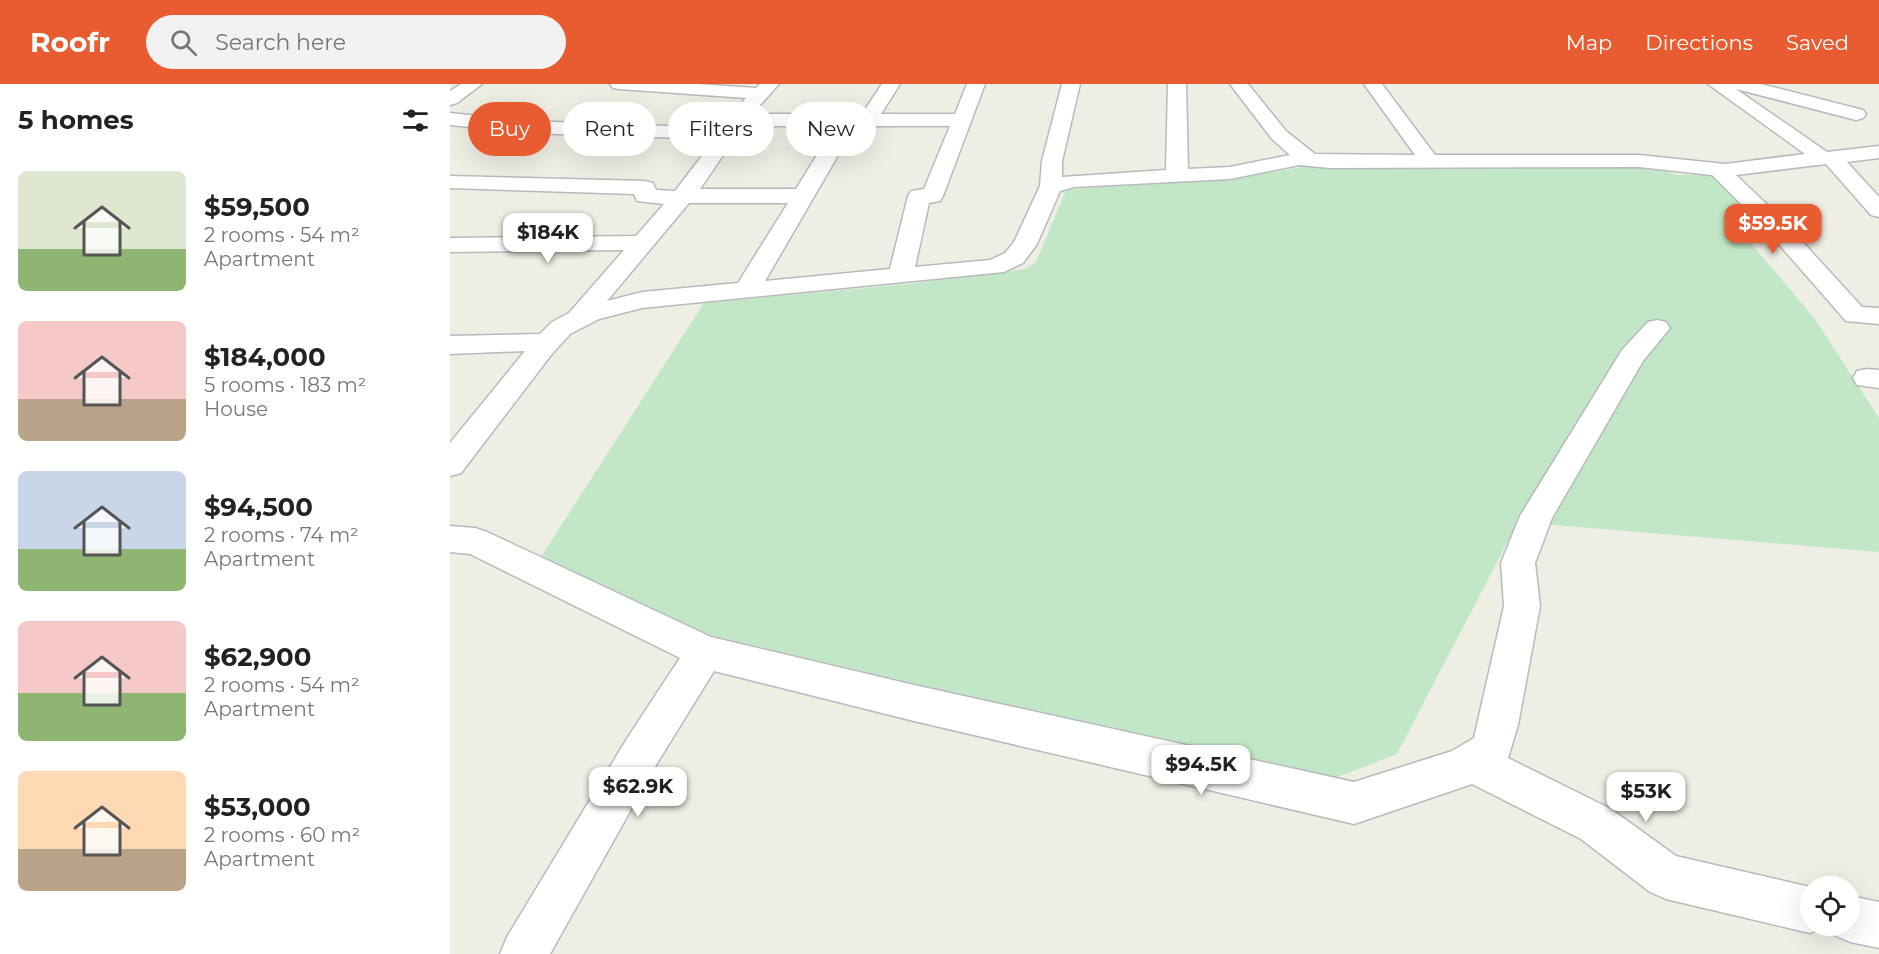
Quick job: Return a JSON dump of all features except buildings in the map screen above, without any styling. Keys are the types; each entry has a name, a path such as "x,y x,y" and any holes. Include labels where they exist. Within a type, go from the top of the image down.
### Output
{"street":[{"path":"450,99 473,84"},
{"path":"619,84 765,89"},
{"path":"875,102 891,84"},
{"path":"901,276 919,196 932,196 976,84"},
{"path":"450,465 547,342 561,328 590,313 642,300 995,267 1014,258 1025,244 1052,186 1052,161 1071,84"},
{"path":"1177,84 1177,176"},
{"path":"1239,84 1279,135 1309,160"},
{"path":"1373,84 1429,161"},
{"path":"1717,84 1827,157 1879,210"},
{"path":"1739,84 1857,121 1860,107 1842,91"},
{"path":"754,102 765,89"},
{"path":"450,119 527,127 668,127"},
{"path":"876,121 962,120"},
{"path":"1052,186 1074,181 1230,173 1299,159 1639,161 1718,170 1879,152"},
{"path":"578,319 645,243 712,156"},
{"path":"747,290 803,196 832,156"},
{"path":"1718,170 1770,220 1854,315 1879,316"},
{"path":"450,182 645,188 645,196 803,196"},
{"path":"450,246 645,243"},
{"path":"450,539 475,541 705,652 914,703 1354,803 1461,768 1491,751 1522,606 1518,563 1536,516 1632,356 1657,328"},
{"path":"450,345 547,342"},
{"path":"524,954 642,751 705,652"},
{"path":"1472,762 1596,824 1666,876 1800,908"},
{"path":"1860,921 1879,925"}],"green space":[{"path":"1648,164 1676,175 1712,175 1773,237 1748,240 1815,319 1879,418 1879,552 1518,522 1397,754 1327,781 701,633 539,560 704,303 908,284 1025,269 1036,262 1066,190 1276,172 1306,166"}]}
